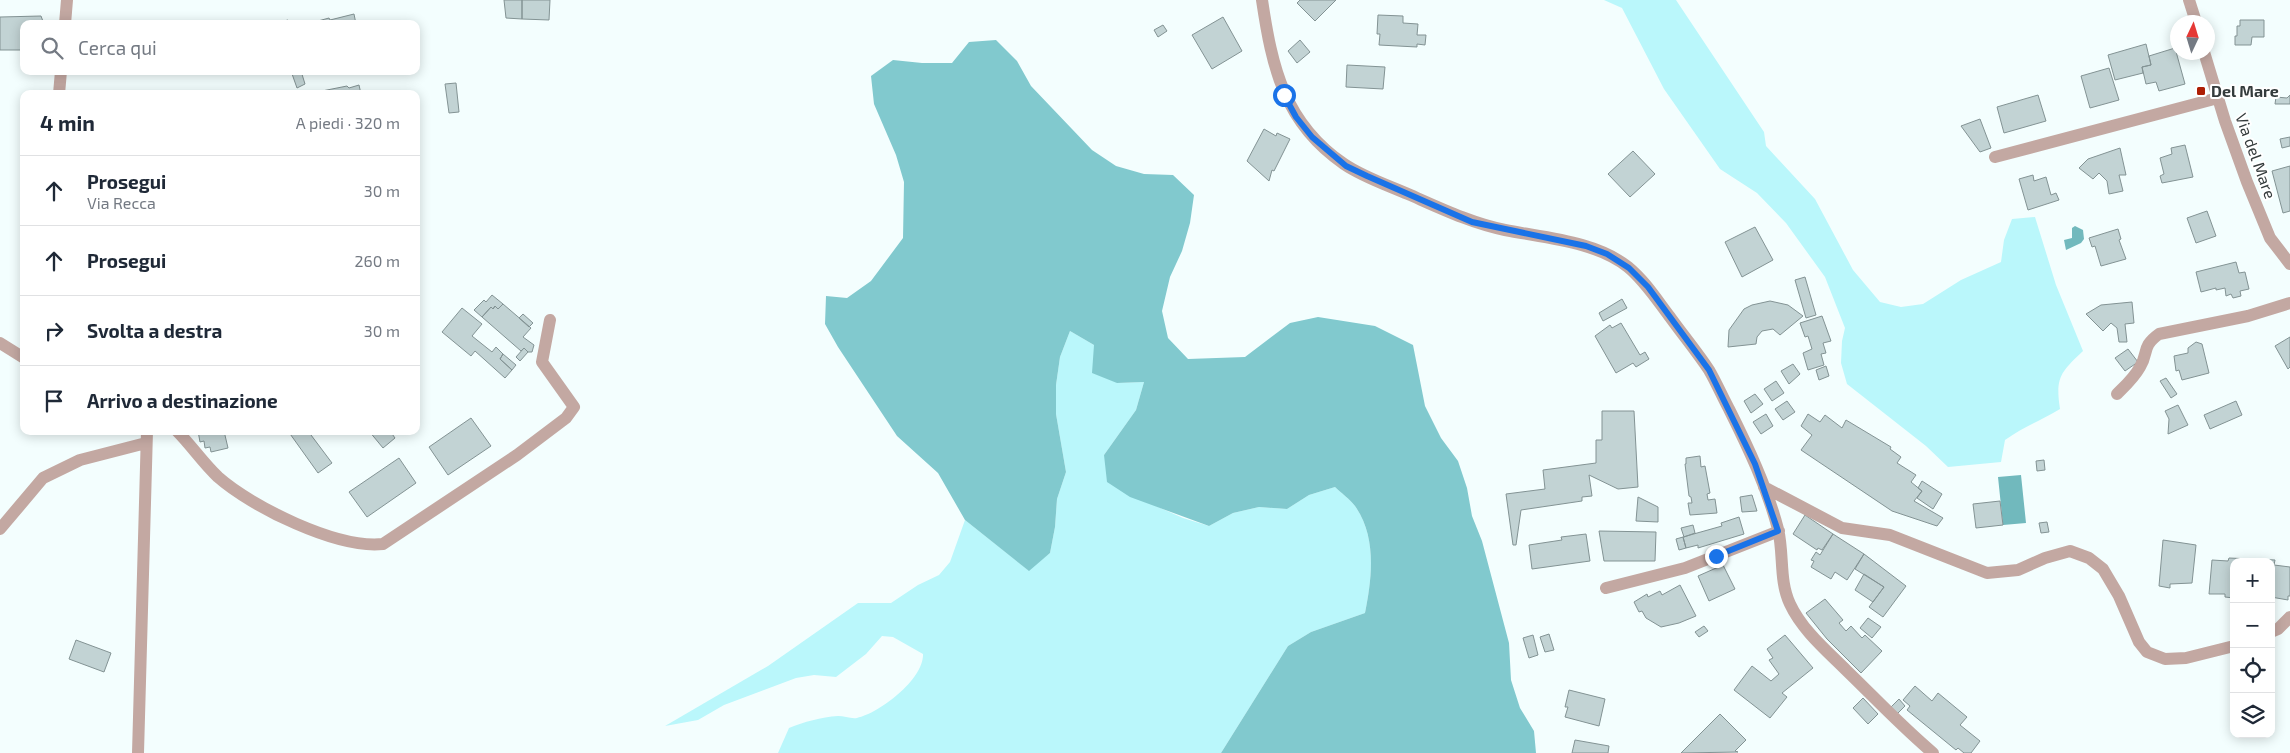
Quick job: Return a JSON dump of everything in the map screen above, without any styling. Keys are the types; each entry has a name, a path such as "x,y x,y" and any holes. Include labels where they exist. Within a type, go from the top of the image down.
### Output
{"street":[{"path":"65,20 67,0"},
{"path":"1262,0 1269,46 1284,95 1296,117 1312,137 1346,166 1472,222 1586,246 1607,254 1629,268 1648,287 1709,370 1742,436 1764,487 1778,531 1785,592 1790,606 1802,624 1905,729 1933,753"},
{"path":"2189,0 2194,15"},
{"name":"Via del Mare","path":"2206,60 2247,182 2270,238 2290,264"},
{"path":"59,90 61,75"},
{"path":"1995,157 2218,98"},
{"path":"2117,394 2134,377 2142,365 2149,342 2159,334 2248,316 2290,303"},
{"path":"181,435 216,475 231,487 292,522 353,543 370,546 383,544 517,455 566,418 574,407 542,362 550,320"},
{"path":"0,343 20,356"},
{"path":"0,529 44,478 80,460 147,437 138,753"},
{"path":"1764,487 1842,528 1890,535 1987,573 2018,570 2045,558 2070,552 2089,558 2104,570 2119,596 2139,642 2147,652 2165,659 2186,658 2230,647"},
{"path":"1606,588 1686,568 1778,531"},
{"path":"2275,630 2290,618"}],"shaded area":[{"path":"1604,0 1676,0 1764,132 1766,146 1815,199 1853,270 1880,302 1901,307 1923,304 1961,280 2001,262 2004,240 2012,219 2035,217 2056,285 2083,351 2069,364 2061,376 2058,389 2060,409 2005,440 2001,462 1948,467 1926,446 1847,384 1841,363 1842,341 1845,328 1825,277 1786,223 1757,193 1720,169 1664,89 1622,8"},
{"path":"996,40 1017,61 1031,86 1092,150 1116,166 1144,174 1173,175 1194,195 1190,223 1182,251 1170,277 1162,311 1168,338 1188,359 1245,357 1290,323 1318,317 1375,326 1413,345 1425,406 1441,438 1458,461 1467,488 1472,516 1482,541 1509,643 1511,680 1520,708 1534,731 1536,753 1221,753 1288,646 1311,632 1365,613 1371,572 1370,544 1367,531 1355,506 1335,487 1309,495 1287,509 1259,507 1233,513 1209,526 1130,497 1107,482 1104,455 1136,410 1144,382 1117,383 1092,373 1094,345 1070,331 1060,357 1056,385 1056,414 1066,472 1057,499 1055,527 1050,553 1029,571 965,520 938,473 897,436 838,347 825,324 826,296 847,298 871,281 903,238 904,182 896,155 874,104 871,76 893,60 922,63 952,63 969,42"},
{"path":"2075,226 2083,230 2084,239 2081,243 2066,250 2064,240 2072,238 2072,228"},
{"path":"1070,331 1094,345 1117,383 1144,382 1136,410 1104,455 1156,506 1183,518 1209,526 1233,513 1259,507 1287,509 1309,495 1335,487 1351,501 1362,518 1370,544 1371,572 1365,613 1311,632 1288,646 1221,753 778,753 789,728 825,717 857,718 866,715 888,702 909,684 921,664 923,654 893,637 882,636 866,654 836,677 814,675 796,678 724,705 698,720 665,726 768,666 858,603 891,603 918,585 939,575 950,562 965,520 1028,570 1050,553 1055,527 1057,499 1066,472 1056,414 1056,385 1060,357"},
{"path":"2021,475 2026,523 2003,525 1998,477"}],"building":[{"path":"504,0 522,0 522,19 506,18"},
{"path":"522,0 550,0 549,20 522,19"},
{"path":"1300,0 1336,0 1315,21 1297,3"},
{"path":"354,14 355,20 330,20"},
{"path":"1378,15 1403,16 1403,23 1418,24 1417,35 1426,35 1425,45 1417,44 1417,47 1379,45 1380,34 1377,34"},
{"path":"41,16 42,20 20,20 20,50 0,50 0,17"},
{"path":"1223,17 1242,51 1212,69 1192,35"},
{"path":"2240,20 2264,20 2264,37 2252,37 2251,45 2235,45 2237,26 2240,26"},
{"path":"1163,25 1167,31 1158,37 1154,30"},
{"path":"1300,40 1310,52 1297,63 1288,51"},
{"path":"2146,44 2151,65 2142,67 2143,73 2115,80 2108,55"},
{"path":"2170,50 2170,60 2178,60 2185,84 2159,91 2156,82 2146,84 2142,67 2151,65 2149,56"},
{"path":"1347,65 1385,67 1383,89 1346,87"},
{"path":"2109,68 2119,100 2090,108 2081,76"},
{"path":"292,75 302,75 305,84 297,88"},
{"path":"456,83 459,112 449,113 445,84"},
{"path":"359,85 360,90 327,90 347,86 349,88"},
{"path":"2038,95 2046,121 2004,133 1997,107"},
{"path":"2290,95 2290,104 2275,104 2276,97 2287,98"},
{"path":"1980,119 1991,148 1980,152 1961,126"},
{"path":"1264,129 1276,136 1277,133 1290,139 1274,171 1272,170 1269,181 1247,161"},
{"path":"2290,137 2290,146 2282,148 2280,139"},
{"path":"2185,145 2193,177 2162,183 2160,176 2164,174 2160,158 2172,154 2171,148"},
{"path":"2120,148 2126,175 2119,175 2123,191 2109,194 2107,181 2099,173 2093,179 2079,168 2088,159"},
{"path":"1633,151 1655,174 1630,197 1608,174"},
{"path":"2290,166 2290,211 2283,213 2272,171"},
{"path":"2033,175 2034,181 2046,177 2051,195 2056,193 2059,200 2028,210 2019,179"},
{"path":"2207,211 2216,236 2196,243 2187,218"},
{"path":"1755,227 1773,260 1742,277 1725,242"},
{"path":"2118,229 2121,239 2119,240 2126,259 2101,266 2095,246 2092,247 2089,238"},
{"path":"2236,262 2239,273 2245,272 2249,289 2240,291 2241,296 2233,298 2231,294 2226,296 2225,288 2201,292 2196,272"},
{"path":"1805,277 1816,315 1806,318 1795,280"},
{"path":"492,295 503,304 498,309 495,306 493,309 491,307 482,317 474,310 484,300 486,302"},
{"path":"1622,299 1627,308 1603,321 1599,313"},
{"path":"1770,301 1788,305 1803,316 1780,335 1773,329 1762,331 1757,337 1756,344 1728,347 1729,330 1744,309"},
{"path":"2132,302 2134,323 2125,324 2127,342 2119,342 2117,328 2111,323 2103,331 2086,314 2101,305"},
{"path":"503,304 531,328 523,337 534,345 532,352 528,352 524,348 521,351 482,317 491,307 493,309 495,306 498,309"},
{"path":"462,308 482,324 472,336 492,352 496,347 503,354 500,359 512,370 505,378 475,351 471,356 442,332"},
{"path":"523,314 533,323 529,327 519,318"},
{"path":"1822,316 1831,341 1823,343 1826,353 1821,354 1824,365 1808,370 1803,353 1812,349 1808,336 1805,337 1800,323"},
{"path":"1621,323 1640,355 1645,352 1649,359 1636,367 1633,363 1616,373 1595,336 1610,325 1612,328"},
{"path":"2290,337 2290,367 2288,369 2275,346"},
{"path":"2196,342 2202,344 2209,373 2182,380 2179,370 2176,371 2174,356 2188,353 2188,348"},
{"path":"524,348 528,352 520,361 516,357"},
{"path":"2128,349 2138,362 2125,371 2115,358"},
{"path":"503,354 516,365 512,370 500,359"},
{"path":"1793,364 1800,374 1789,384 1781,371"},
{"path":"1826,366 1829,376 1819,380 1816,370"},
{"path":"2166,378 2177,394 2171,398 2160,381"},
{"path":"1776,381 1784,393 1772,401 1764,389"},
{"path":"1755,394 1763,404 1751,413 1744,401"},
{"path":"1787,401 1795,412 1783,420 1775,409"},
{"path":"2236,401 2242,415 2210,429 2204,415"},
{"path":"2178,405 2188,425 2168,434 2169,419 2165,411"},
{"path":"1602,411 1634,411 1638,487 1618,489 1589,475 1592,496 1582,497 1582,501 1521,510 1516,545 1513,545 1506,494 1545,489 1543,470 1596,463 1596,440 1602,440"},
{"path":"1766,414 1773,426 1761,434 1753,422"},
{"path":"1808,414 1820,422 1825,415 1842,428 1846,420 1891,447 1890,449 1901,457 1897,463 1916,475 1911,482 1922,491 1914,501 1943,518 1937,526 1892,511 1801,450 1812,435 1801,426"},
{"path":"471,418 491,446 448,475 429,447"},
{"path":"199,435 225,435 228,448 211,452 210,447 205,448 204,441 200,442"},
{"path":"291,435 311,435 332,463 318,473"},
{"path":"372,435 393,435 395,438 383,448"},
{"path":"1700,456 1701,467 1705,466 1710,493 1707,494 1708,500 1715,499 1717,513 1690,515 1688,503 1692,503 1689,496 1686,458"},
{"path":"399,458 416,483 367,517 349,492"},
{"path":"2044,460 2045,470 2037,471 2036,461"},
{"path":"1922,481 1942,494 1933,509 1917,498 1922,491 1918,488"},
{"path":"1752,495 1757,511 1742,512 1740,497"},
{"path":"1638,497 1658,507 1658,522 1636,521"},
{"path":"2000,501 2003,525 1976,528 1973,504"},
{"path":"1805,515 1833,534 1822,550 1818,548 1817,550 1793,534"},
{"path":"1739,517 1744,534 1698,548 1698,545 1686,548 1683,537 1722,526 1721,523"},
{"path":"2047,522 2049,532 2041,533 2039,523"},
{"path":"1693,525 1695,533 1684,537 1681,528"},
{"path":"1599,531 1656,532 1655,561 1604,561"},
{"path":"1586,534 1590,561 1532,569 1529,545 1562,540 1561,537"},
{"path":"1833,534 1864,554 1847,580 1835,572 1831,579 1811,567 1814,561 1811,560 1816,552 1820,555"},
{"path":"1683,537 1686,548 1679,550 1676,539"},
{"path":"2163,540 2196,545 2192,583 2170,584 2170,588 2159,586"},
{"path":"1864,554 1906,586 1883,617 1869,607 1884,587 1855,569"},
{"path":"2230,558 2230,598 2225,597 2225,594 2209,594 2212,560 2228,561"},
{"path":"1723,565 1735,589 1709,601 1698,576"},
{"path":"2275,565 2290,567 2290,596 2288,596 2288,600 2275,598"},
{"path":"1864,574 1884,587 1873,602 1855,590"},
{"path":"1680,585 1696,616 1679,623 1661,627 1646,618 1642,611 1639,612 1634,602 1647,594 1648,597 1660,591 1662,595"},
{"path":"1825,599 1843,620 1839,623 1846,631 1851,626 1862,638 1865,635 1882,651 1861,673 1827,639 1806,613"},
{"path":"1868,618 1881,627 1872,638 1860,628"},
{"path":"1704,626 1708,631 1699,637 1695,632"},
{"path":"1549,634 1554,650 1545,652 1540,637"},
{"path":"1533,635 1538,655 1529,658 1523,638"},
{"path":"1785,635 1813,668 1782,693 1787,697 1770,718 1734,690 1752,666 1771,681 1779,674 1769,660 1773,658 1767,649"},
{"path":"76,640 111,653 104,672 69,659"},
{"path":"1915,686 1932,701 1938,693 1967,717 1960,725 1980,741 1971,753 1964,753 1958,748 1956,750 1907,710 1910,706 1903,700"},
{"path":"1569,690 1605,699 1599,726 1565,717 1568,707 1565,707"},
{"path":"1863,698 1878,714 1868,724 1853,708"},
{"path":"1899,699 1905,706 1897,714 1891,707"},
{"path":"1720,714 1746,740 1735,751 1738,752 1681,753"},
{"path":"1575,740 1609,746 1608,753 1572,753"}],"place":[{"name":"Del Mare","path":"2201,91"}],"route":[{"path":"1284,95 1296,117 1312,137 1346,166 1472,222 1586,246 1607,254 1629,268 1648,287 1709,370 1755,464 1778,531 1716,556"}]}
